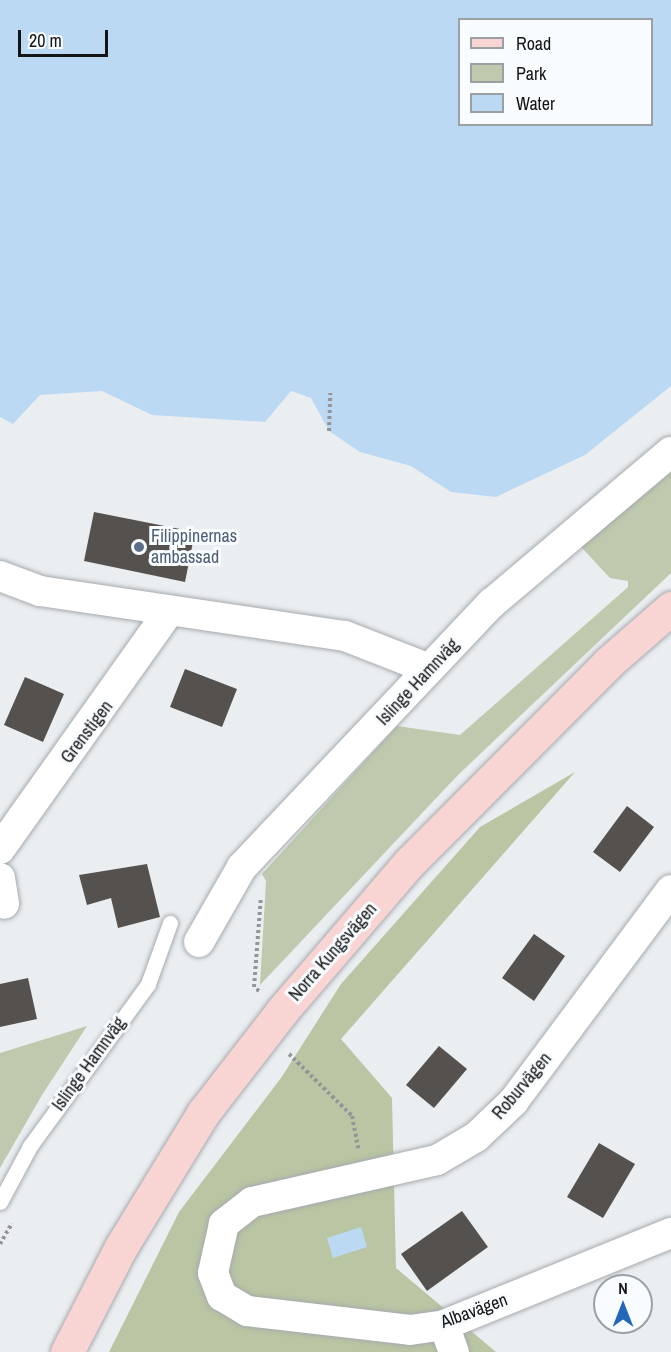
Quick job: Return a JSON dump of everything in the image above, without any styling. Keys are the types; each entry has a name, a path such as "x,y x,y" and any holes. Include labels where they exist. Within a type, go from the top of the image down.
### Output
{"main road":[{"name":"Norra Kungsvägen","path":"67,1352 121,1247 203,1113 282,1011 409,863 608,663 671,608"}],"street":[{"name":"Islinge Hamnväg","path":"199,942 242,867 429,669 564,538 671,452"},
{"path":"0,576 40,591 345,636 429,669"},
{"name":"Grenstigen","path":"0,849 170,611"},
{"name":"Roburvägen","path":"213,1273 224,1224 252,1202 437,1160 477,1137 514,1101 671,890"},
{"name":"Albavägen","path":"213,1273 222,1296 247,1311 410,1330 444,1324 671,1233"},
{"path":"444,1324 454,1352"}],"lane":[{"name":"Islinge Hamnväg","path":"0,1202 30,1146 148,984 170,923"}],"path":[{"path":"329,430 330,393"},
{"path":"242,867 262,887 254,987 298,1023 285,1051 352,1116 363,1175"}],"green space":[{"path":"671,472 671,573 458,775 260,985 266,881 262,874 397,726 460,735 628,587 628,581 610,578 581,547"},
{"path":"575,772 341,1039 392,1098 396,1268 496,1352 109,1352 179,1212 281,1078 341,984 480,827"},
{"path":"87,1026 42,1095 0,1168 0,1053"}],"water":[{"path":"0,0 671,0 671,386 585,455 496,497 451,492 411,466 360,452 329,431 311,398 291,391 265,422 152,415 102,391 40,395 13,424 0,417"},
{"path":"361,1227 367,1247 333,1258 327,1238"}],"building":[{"name":"Filippinernas ambassad","path":"94,512 195,532 185,582 84,561"},
{"path":"185,669 237,689 222,727 170,707"},
{"path":"25,677 64,694 43,742 4,725"},
{"path":"627,806 654,827 620,872 593,852"},
{"path":"147,864 160,917 118,928 111,898 87,905 79,875"},
{"path":"534,934 565,956 534,1001 502,978"},
{"path":"28,978 37,1019 0,1027 0,984"},
{"path":"439,1046 467,1069 434,1108 406,1085"},
{"path":"599,1143 635,1164 603,1218 567,1197"},
{"path":"462,1211 488,1247 427,1291 401,1254"}],"place":[{"name":"Filippinernas ambassad","path":"139,547"}]}
